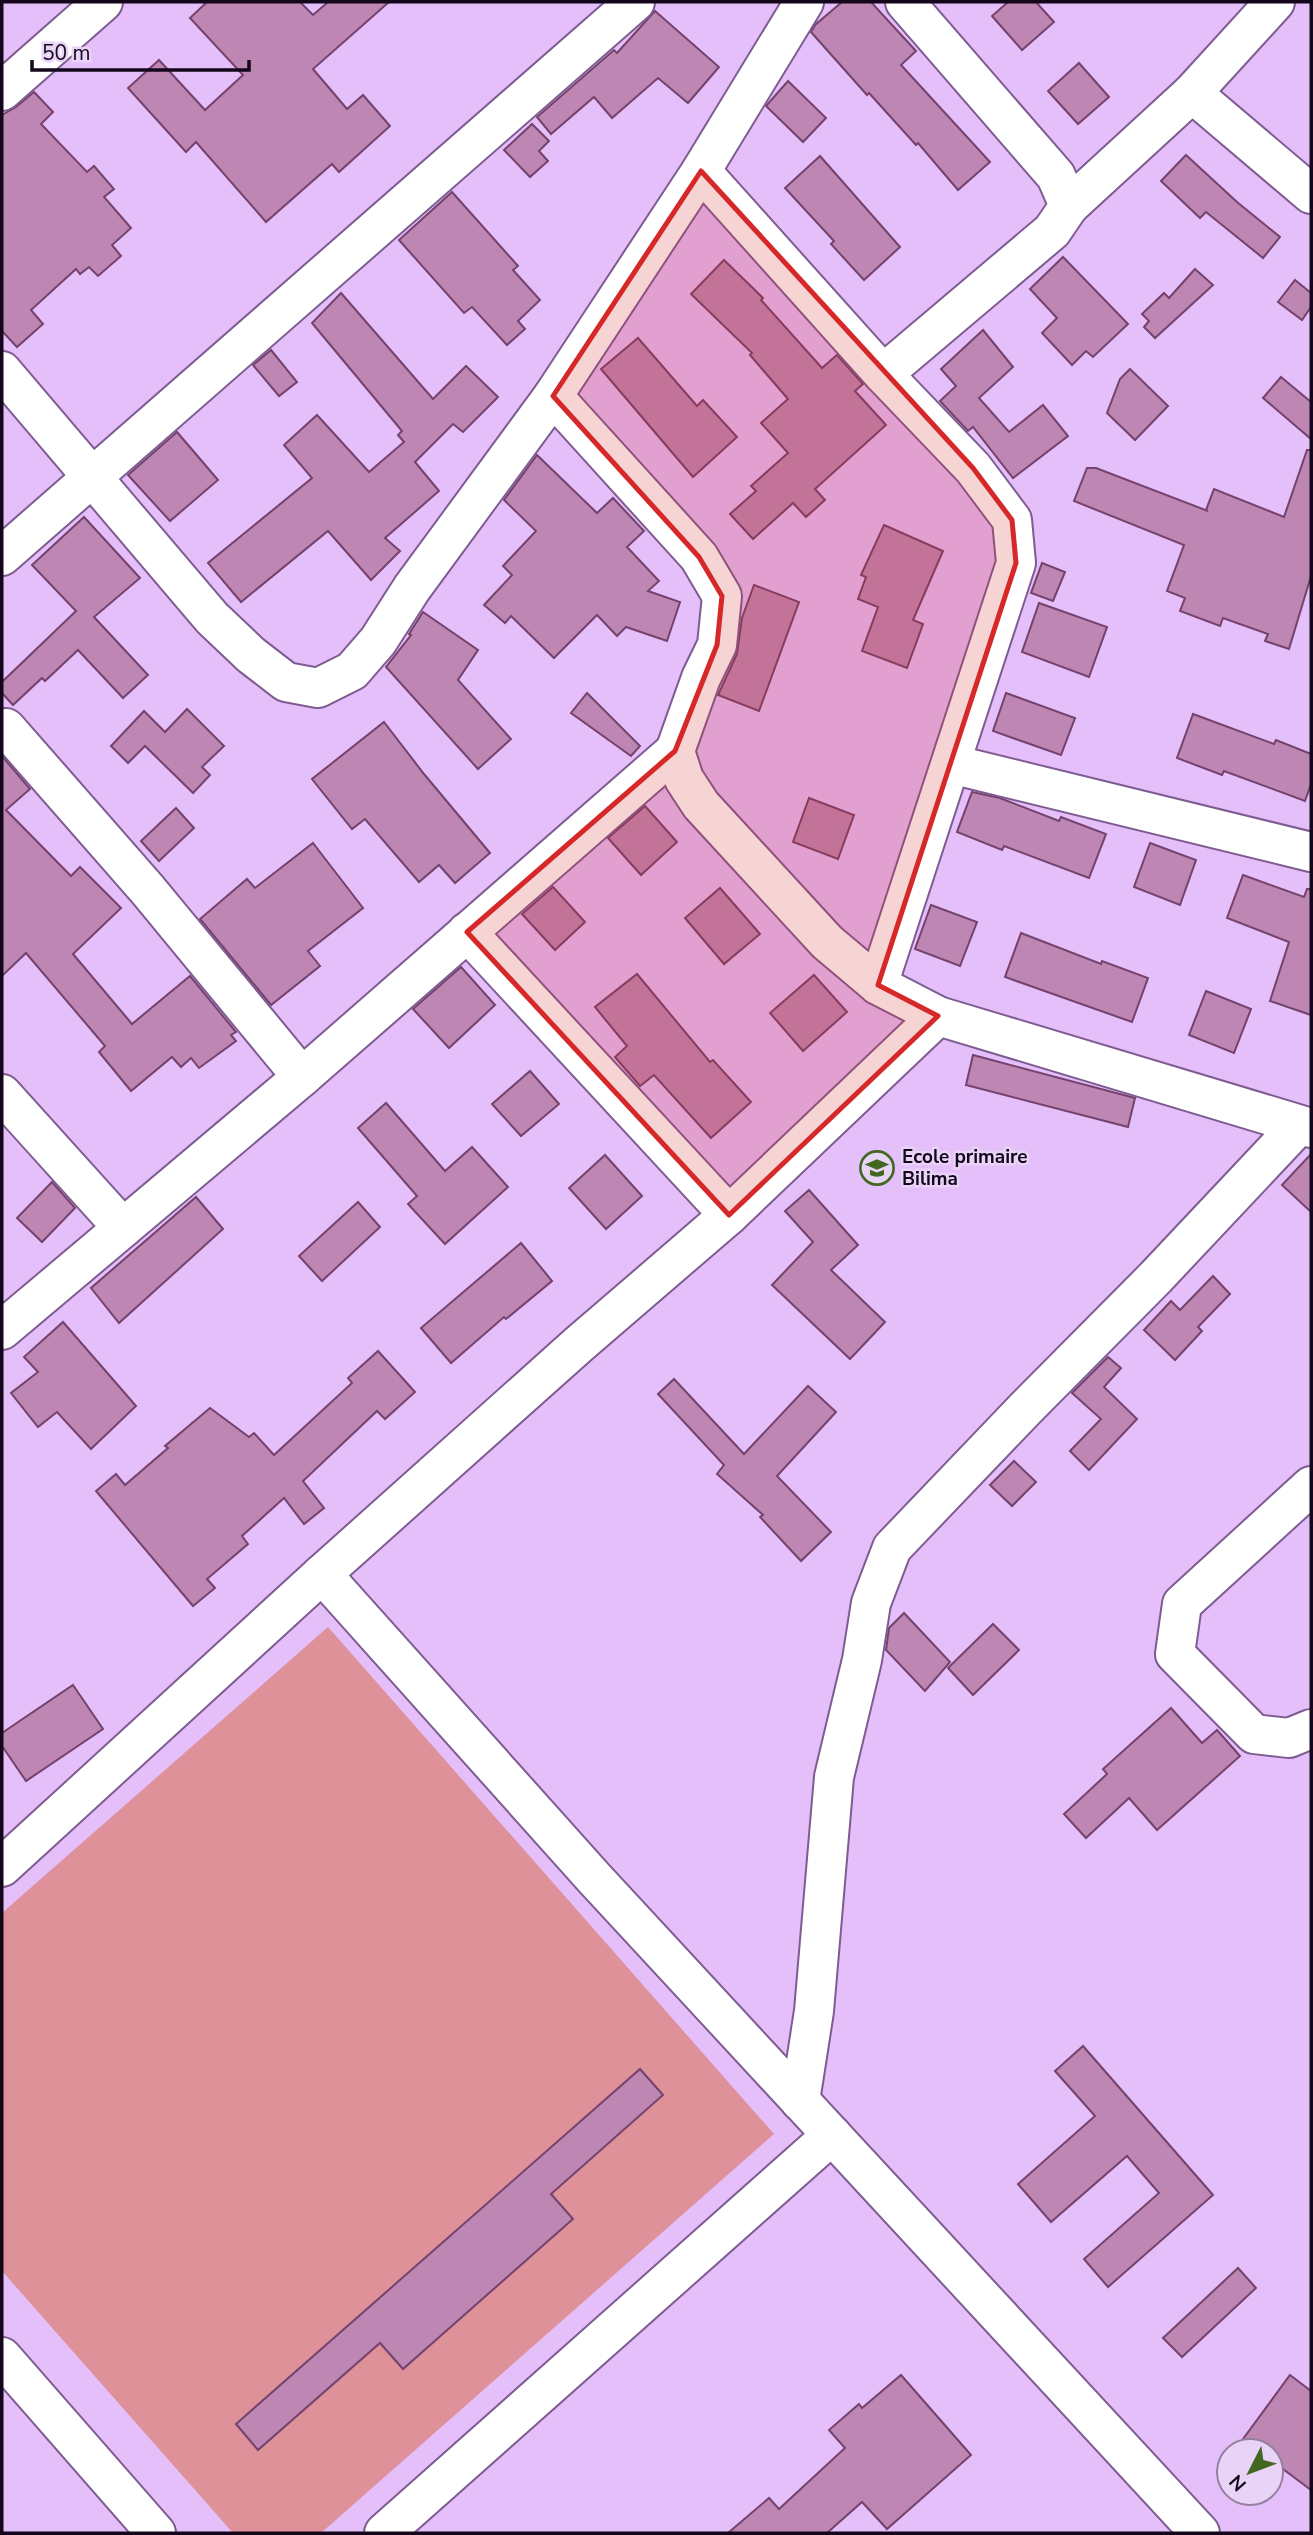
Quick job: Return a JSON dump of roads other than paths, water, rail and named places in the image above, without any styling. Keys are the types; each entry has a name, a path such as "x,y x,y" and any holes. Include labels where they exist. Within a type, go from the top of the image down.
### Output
{"street":[{"path":"2,91 103,2"},
{"path":"2,556 635,2"},
{"path":"2,371 212,618 251,655 286,682 318,688 352,671 378,641 412,588 553,396 701,171 804,2"},
{"path":"905,2 1056,176 1069,206"},
{"path":"883,374 1052,231 1069,206 1192,93 1275,2"},
{"path":"1192,93 1311,194"},
{"path":"701,171 883,374 973,468 1012,520 1016,564 878,985"},
{"path":"2,1330 302,1077 676,751 701,678 717,645 722,596 699,557 553,396"},
{"path":"6,728 147,889 302,1077"},
{"path":"676,751 684,779 701,805 827,942 878,985 938,1016 1305,1127 1026,1408 892,1548 871,1603 862,1660 834,1777 814,2011 800,2101"},
{"path":"951,764 1311,852"},
{"path":"467,932 729,1215"},
{"path":"2,1867 322,1574 578,1345 729,1215 938,1016"},
{"path":"2,1094 123,1228"},
{"path":"1311,1486 1182,1604 1175,1654 1254,1734 1290,1738 1311,1729"},
{"path":"322,1574 594,1878 1192,2531"},
{"path":"384,2533 832,2135"},
{"path":"2,2357 156,2533"}],"place":[{"name":"Ecole primaire Bilima","path":"877,1168"}]}
